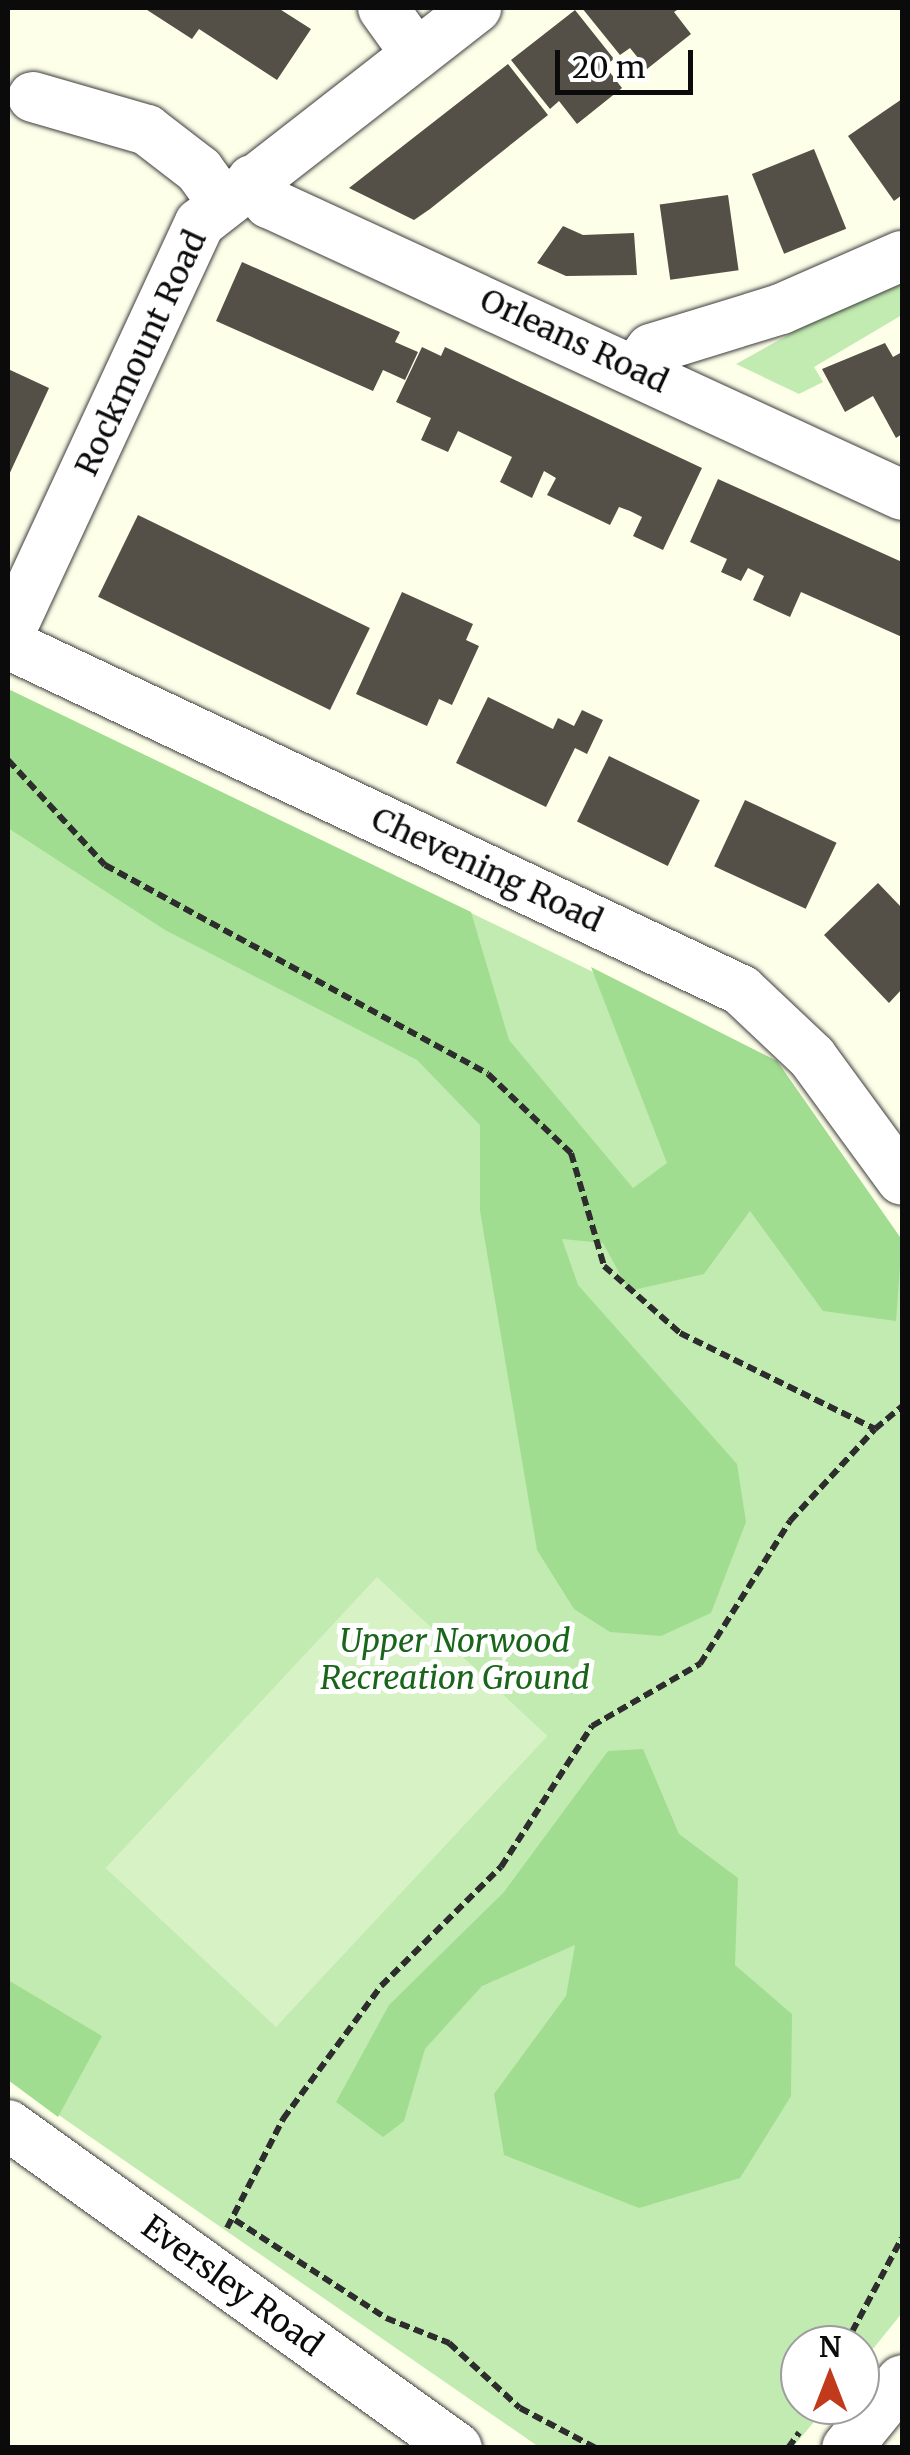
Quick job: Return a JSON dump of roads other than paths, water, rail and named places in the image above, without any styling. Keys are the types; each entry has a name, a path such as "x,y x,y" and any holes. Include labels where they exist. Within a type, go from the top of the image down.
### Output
{"street":[{"path":"383,8 416,54"},
{"name":"Rockmount Road","path":"8,636 187,248 237,190 476,8"},
{"name":"Orleans Road","path":"33,98 146,130 199,170 237,190 636,369 902,495"},
{"path":"636,369 651,349 781,309 902,256"},
{"name":"Chevening Road","path":"8,644 741,990 812,1057 902,1180"},
{"name":"Eversley Road","path":"8,2125 456,2448"},
{"path":"846,2448 902,2380"}],"park label":[{"name":"Upper Norwood Recreation Ground","path":"455,1660"}]}
